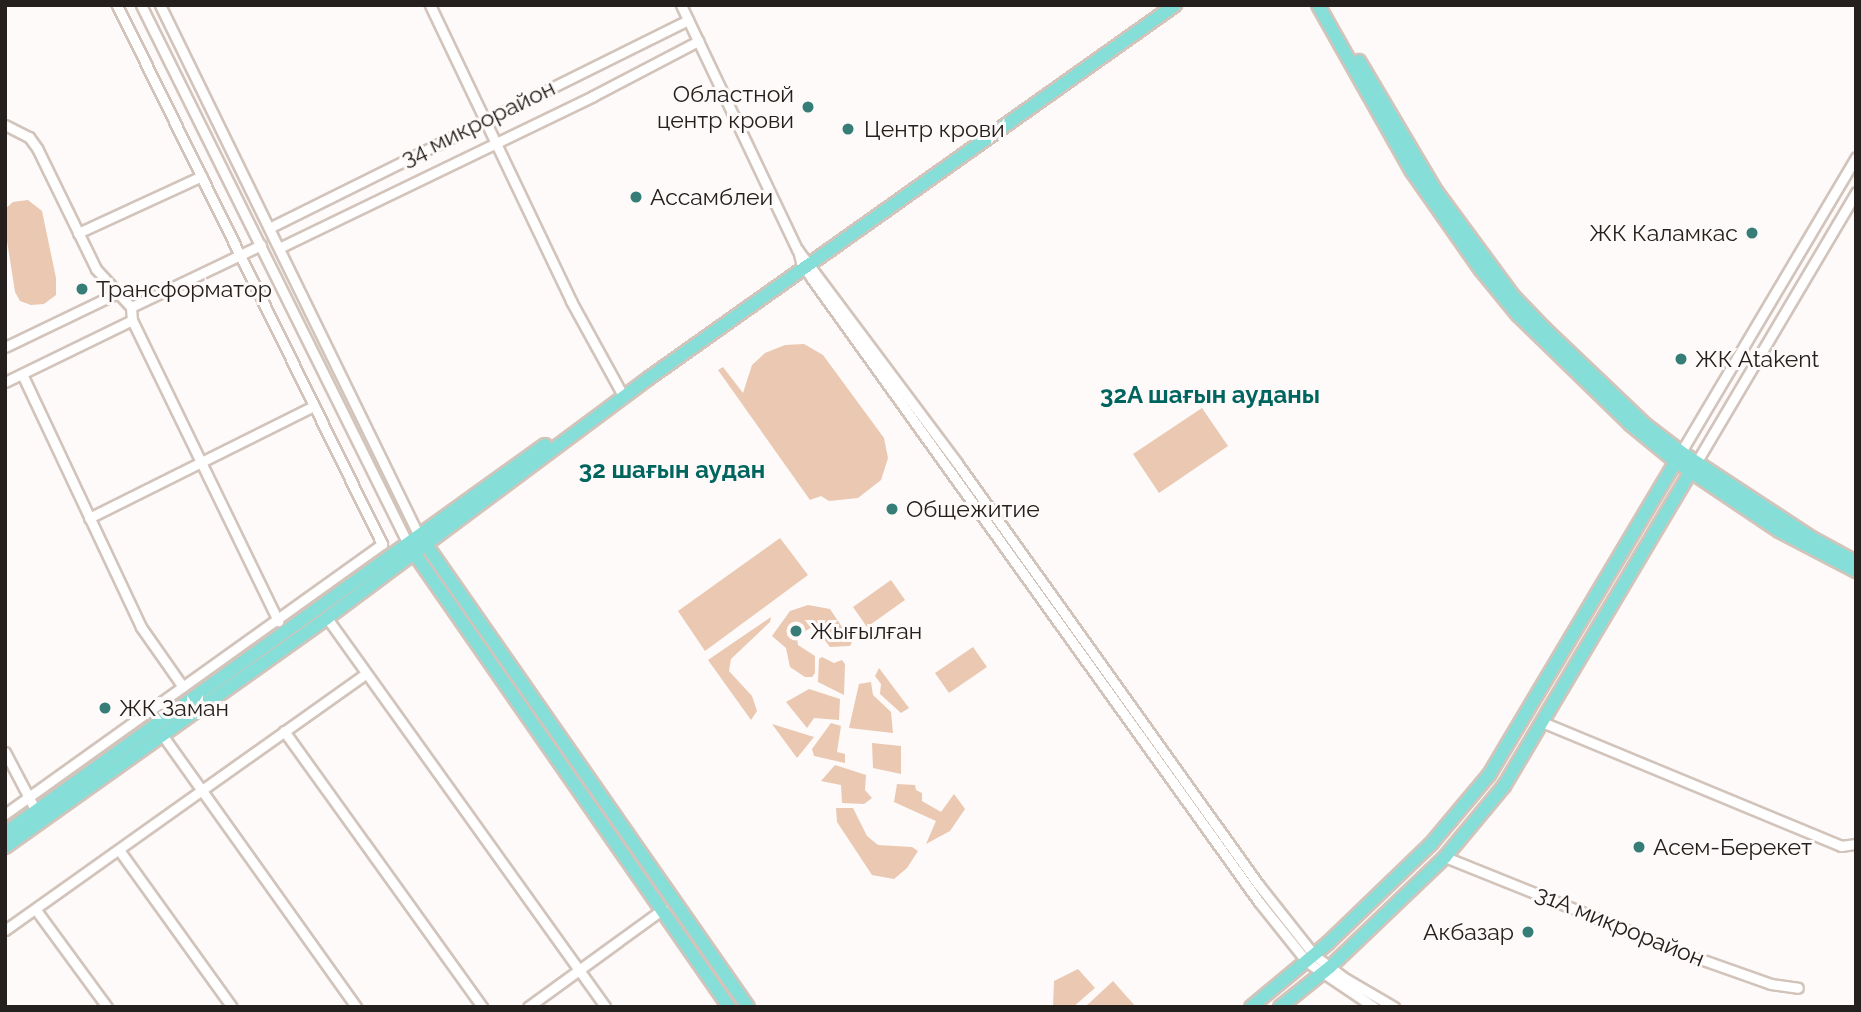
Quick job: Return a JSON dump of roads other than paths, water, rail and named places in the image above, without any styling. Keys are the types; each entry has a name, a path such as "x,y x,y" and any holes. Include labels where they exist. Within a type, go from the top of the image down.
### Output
{"main road":[{"path":"5,847 327,618 422,540 620,390 1165,5"},
{"path":"422,540 803,260 1175,5"},
{"path":"1318,5 1411,170 1496,289 1518,315 1620,414 1779,531 1856,571"},
{"path":"1326,5 1428,179 1514,297 1678,457"},
{"path":"1251,1007 1311,959 1431,844 1489,775 1678,457"},
{"path":"1693,467 1856,562"},
{"path":"1280,1007 1326,971 1445,857 1504,786 1693,467"},
{"path":"422,540 748,1007"},
{"path":"5,833 362,568 411,549"},
{"path":"411,549 729,1007"},
{"path":"1431,844 1445,857"}],"street":[{"path":"5,814 278,621 362,568 382,544 117,5"},
{"path":"141,5 411,549"},
{"path":"160,5 422,540"},
{"path":"430,5 582,323 620,390"},
{"path":"681,5 803,260 957,463 1311,959 1374,1007"},
{"name":"34 микрорайон","path":"269,228 688,20"},
{"path":"279,248 593,96 698,41"},
{"path":"5,125 29,137 37,148 96,269 131,307 132,320 199,463 278,621"},
{"path":"1678,457 1856,157"},
{"path":"78,233 202,176"},
{"path":"1693,467 1856,192"},
{"path":"131,307 261,245"},
{"path":"5,347 117,293"},
{"path":"5,382 132,320"},
{"path":"22,374 141,627 183,687"},
{"path":"89,518 314,406"},
{"path":"327,618 606,1007"},
{"path":"5,930 365,674"},
{"path":"1542,722 1841,846 1856,844"},
{"path":"284,731 482,1007"},
{"path":"163,736 356,1007"},
{"path":"5,752 36,811"},
{"path":"119,850 232,1007"},
{"name":"31А микрорайон","path":"1445,857 1699,959 1771,984 1798,988"},
{"path":"528,1007 663,909"},
{"path":"36,910 107,1007"},
{"path":"1326,971 1394,1007"}],"place":[{"name":"Областной центр крови","path":"808,107"},
{"name":"Центр крови","path":"848,129"},
{"name":"Ассамблеи","path":"636,197"},
{"name":"ЖК Каламкас","path":"1752,233"},
{"name":"Трансформатор","path":"82,289"},
{"name":"ЖК Atakent","path":"1681,359"},
{"name":"Общежитие","path":"892,509"},
{"name":"Жығылған","path":"796,631"},
{"name":"ЖК Заман","path":"105,708"},
{"name":"Асем-Берекет","path":"1639,847"},
{"name":"Акбазар","path":"1528,932"}],"district":[{"name":"32А шағын ауданы","path":"1210,395"},
{"name":"32 шағын аудан","path":"672,470"}]}
